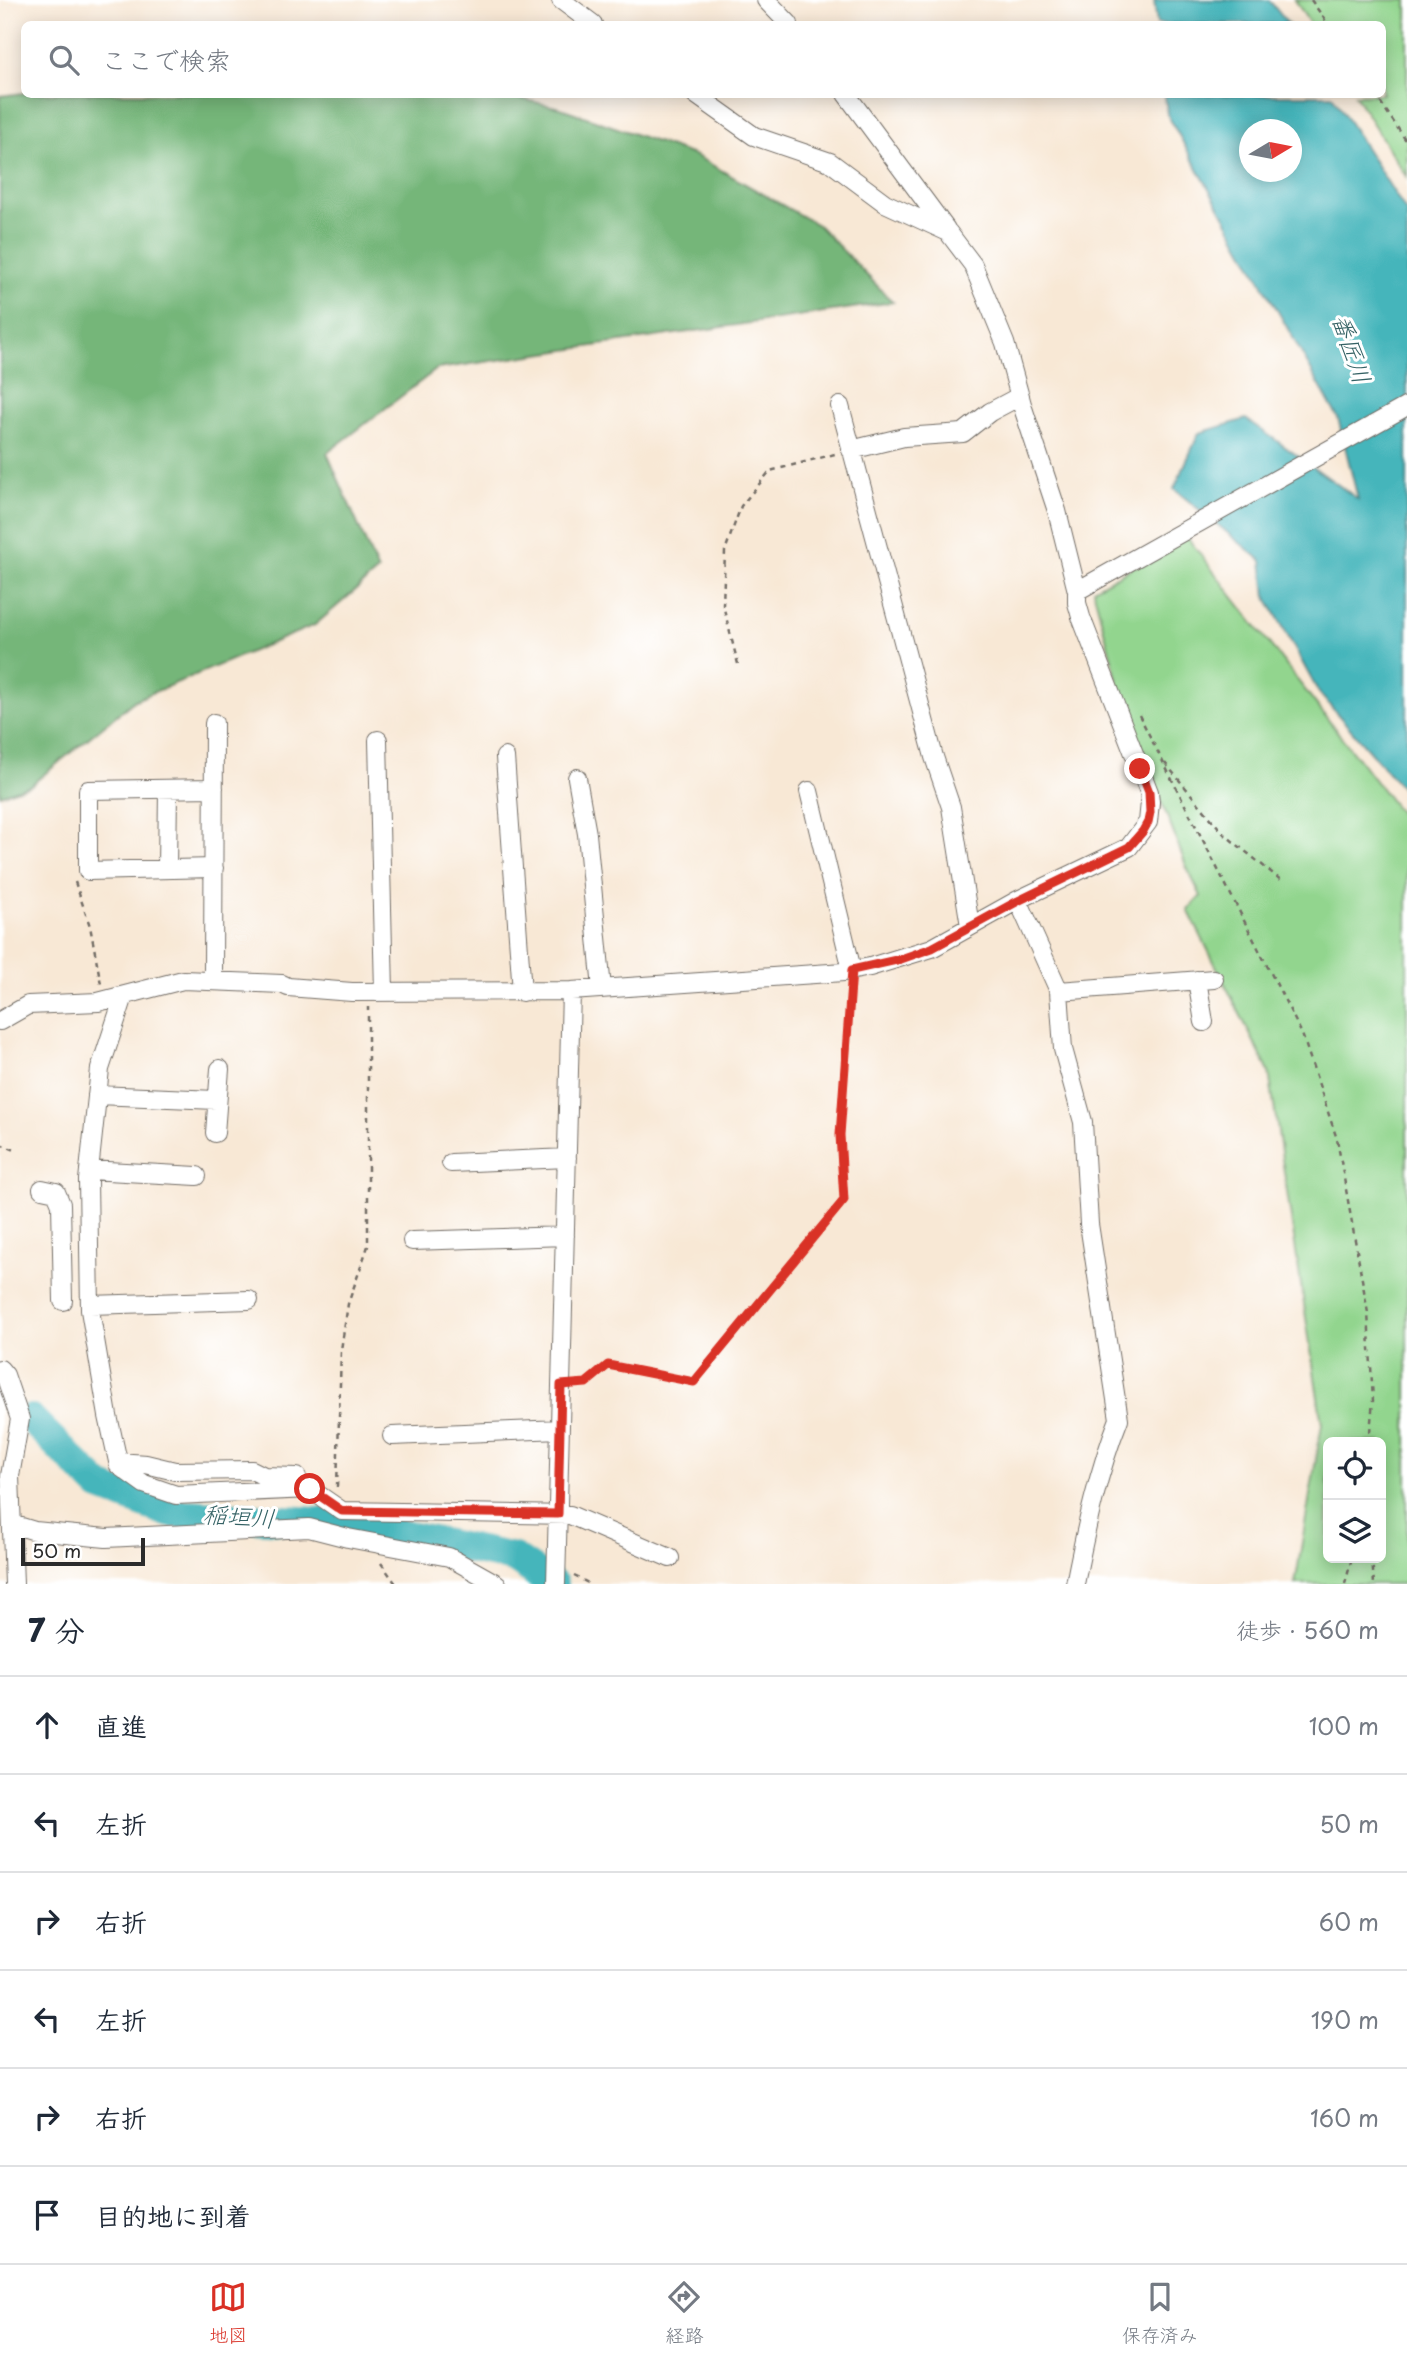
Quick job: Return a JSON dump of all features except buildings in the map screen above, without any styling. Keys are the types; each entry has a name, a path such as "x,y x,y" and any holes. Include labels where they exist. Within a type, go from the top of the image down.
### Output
{"street":[{"path":"561,0 589,21"},
{"path":"766,0 786,21"},
{"path":"701,98 754,135 830,162 885,202 948,232"},
{"path":"2,1019 28,1004 104,1001 183,980 376,992 522,992 602,989 852,970 901,959 932,948 1018,901 1129,847 1148,822 1149,792 1081,617 1057,511 1005,342 973,265 849,98"},
{"path":"852,450 904,437 963,433 990,412 1020,396"},
{"path":"839,406 934,757 951,807 970,926"},
{"path":"1077,591 1407,406"},
{"path":"213,980 214,723"},
{"path":"376,992 378,740"},
{"path":"505,757 522,992"},
{"path":"577,778 587,834 602,989"},
{"path":"214,788 88,790 88,871 214,868"},
{"path":"167,869 168,789"},
{"path":"809,791 852,970"},
{"path":"1018,901 1059,991 1063,1049 1083,1122 1090,1224 1119,1419 1108,1447 1075,1584"},
{"path":"1059,991 1205,980 1203,1021"},
{"path":"557,1576 571,991"},
{"path":"124,996 100,1069 89,1170 88,1210 90,1305 119,1466 144,1484 176,1495 310,1489 342,1511 570,1515 670,1558"},
{"path":"215,1133 220,1069"},
{"path":"97,1095 216,1100"},
{"path":"451,1163 567,1158"},
{"path":"89,1170 197,1175"},
{"path":"42,1189 56,1192 61,1204 62,1301"},
{"path":"60,1212 88,1210"},
{"path":"412,1241 565,1236"},
{"path":"90,1305 249,1300"},
{"path":"0,1369 5,1374 20,1419 10,1476 14,1584"},
{"path":"392,1436 560,1429"},
{"path":"118,1462 146,1464 176,1471 251,1470 264,1476 297,1477"},
{"path":"12,1524 35,1531 106,1538 309,1528 449,1557 497,1584"}],"path":[{"path":"1311,0 1326,21"},
{"path":"1378,98 1407,142"},
{"path":"738,664 723,605 725,551 741,506 770,471 852,450"},
{"path":"1138,713 1302,1034 1337,1139 1368,1314 1373,1401 1370,1437"},
{"path":"1161,758 1224,834 1282,881"},
{"path":"73,877 90,926 104,1001"},
{"path":"561,1385 586,1383 608,1365 694,1382 844,1200 840,1135 852,970"},
{"path":"337,1508 341,1350 348,1304 368,1246 376,992"},
{"path":"0,1144 15,1150"},
{"path":"368,1542 396,1584"},
{"path":"1345,1584 1351,1563"},
{"path":"1372,1563 1374,1584"}],"green space":[{"path":"1295,0 1407,0 1407,178 1357,98 1386,98 1386,21 1308,21"},
{"path":"21,93 21,98 517,98 561,108 696,156 819,226 893,302 437,369 327,453 378,571 315,625 135,700 31,785 0,795 0,96"},
{"path":"1187,537 1407,822 1407,1584 1295,1584 1322,1424 1269,1072 1188,910 1201,896 1187,868 1124,704 1093,589"}],"water":[{"path":"1154,0 1269,0 1286,21 1157,21"},
{"name":"番匠川","path":"1165,98 1334,98 1407,213 1407,794 1319,693 1266,596 1262,561 1174,489 1199,433 1246,419 1358,499 1338,418 1167,114"}],"waterway":[{"name":"稲垣川","path":"31,1419 100,1487 170,1513 351,1524 514,1558 553,1584"}],"route":[{"path":"310,1489 342,1511 558,1514 561,1385 586,1383 608,1365 694,1382 844,1200 840,1135 852,970 901,959 932,948 1018,901 1129,847 1143,831 1150,812 1149,792 1140,769"}]}
